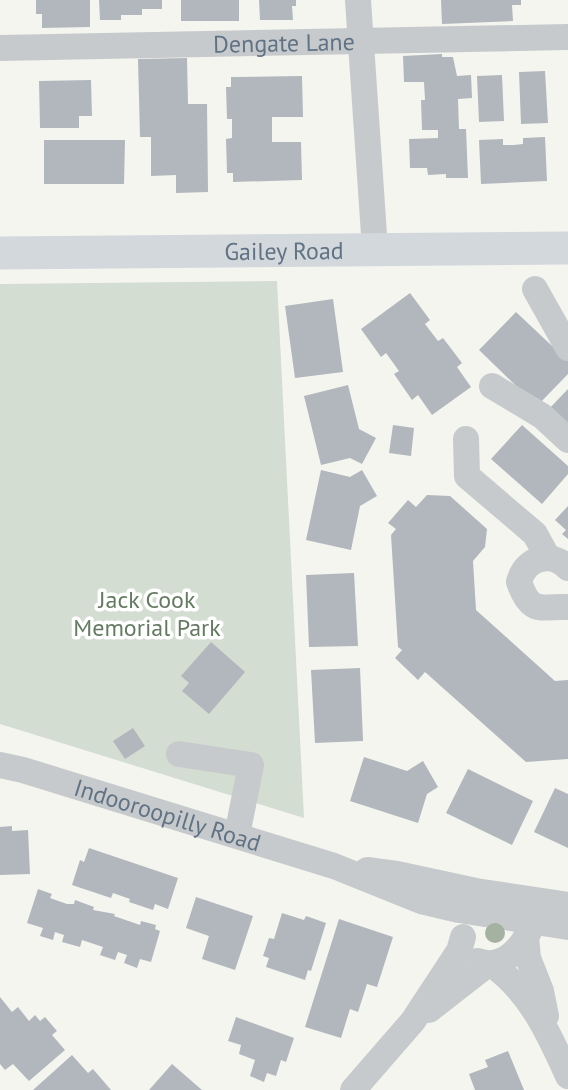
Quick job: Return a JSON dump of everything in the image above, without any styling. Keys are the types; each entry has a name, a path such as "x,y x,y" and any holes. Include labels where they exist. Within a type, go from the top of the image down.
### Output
{"main road":[{"name":"Gailey Road","path":"0,253 568,248"}],"street":[{"path":"358,0 375,249"},
{"name":"Dengate Lane","path":"0,48 568,37"},
{"path":"535,289 568,348"},
{"path":"492,386 542,416 568,440"},
{"path":"466,439 467,476 535,534 558,562"},
{"path":"558,562 533,562 525,568 519,582 523,592 537,607 568,607"},
{"path":"179,754 251,765 237,835"},
{"name":"Indooroopilly Road","path":"0,765 334,866 421,901 529,930 568,927"},
{"name":"Indooroopilly Road","path":"334,866 397,874 498,895 568,905"},
{"path":"550,1035 541,991 528,958 529,930 498,895 459,911 463,937 475,959 489,964 522,992 550,1035 568,1076"},
{"path":"413,1021 489,964 508,957 529,930"},
{"path":"353,1090 413,1021 459,951 463,937"}],"green space":[{"name":"Jack Cook Memorial Park","path":"277,281 304,818 0,724 0,284"}],"building":[{"path":"36,0 90,0 90,27 42,28 42,14 36,14"},
{"path":"99,0 162,0 162,9 142,9 142,15 121,15 121,20 100,20"},
{"path":"181,0 239,0 239,21 181,21"},
{"path":"259,0 296,0 296,6 292,6 293,20 260,20"},
{"path":"441,0 521,0 521,5 512,5 513,21 442,24"},
{"path":"442,54 442,57 453,57 457,76 471,75 472,98 458,99 459,129 466,129 468,178 446,178 446,174 428,175 427,168 410,168 409,139 438,138 438,130 422,130 421,100 425,100 424,82 404,82 403,56"},
{"path":"187,58 188,104 207,104 208,192 176,193 176,175 151,176 151,137 140,137 138,59"},
{"path":"545,71 548,123 521,124 519,72"},
{"path":"502,75 504,121 479,122 477,76"},
{"path":"302,76 303,117 272,117 272,142 301,142 302,180 233,182 233,173 227,173 226,139 232,138 232,119 227,119 226,87 231,87 231,77"},
{"path":"91,80 92,116 79,116 79,128 40,128 39,81"},
{"path":"545,137 547,181 481,184 479,140 503,139 503,145 514,145 523,144 523,138"},
{"path":"44,140 125,140 124,184 44,184"},
{"path":"410,293 430,320 425,324 438,341 443,338 462,363 457,367 471,387 432,415 418,395 412,400 394,374 399,371 386,353 381,357 361,329"},
{"path":"333,299 343,372 295,378 285,306"},
{"path":"516,312 568,361 568,374 537,406 479,350"},
{"path":"348,385 359,429 376,438 362,464 350,458 321,465 304,396"},
{"path":"568,389 568,434 546,412"},
{"path":"393,425 414,428 411,456 389,453"},
{"path":"522,425 568,466 568,474 542,504 491,459"},
{"path":"321,470 350,477 362,470 377,496 360,506 351,550 306,540"},
{"path":"427,495 450,496 487,529 485,547 473,561 476,610 555,681 568,680 568,759 526,762 425,672 418,680 395,658 402,650 398,647 391,535 396,529 388,523 408,500 416,507"},
{"path":"568,506 568,539 562,534 566,530 555,520"},
{"path":"354,573 358,646 309,647 306,575"},
{"path":"211,642 245,672 209,714 182,691 189,683 181,676"},
{"path":"360,668 363,741 315,743 311,670"},
{"path":"133,728 145,746 125,759 113,741"},
{"path":"364,757 407,771 423,761 438,787 427,794 418,823 350,801"},
{"path":"468,769 533,801 512,845 446,813"},
{"path":"555,788 568,794 568,848 534,832"},
{"path":"12,826 12,831 28,830 30,874 0,875 0,827"},
{"path":"89,848 178,878 168,909 155,904 153,910 113,893 111,898 72,885 80,860 84,862"},
{"path":"38,889 52,894 50,898 67,904 74,904 75,900 94,907 93,910 115,914 114,916 140,925 141,921 156,925 155,929 160,931 151,962 140,959 137,968 124,963 127,955 118,952 115,960 100,955 103,947 82,940 80,947 62,942 64,935 55,932 53,940 40,936 43,928 27,923"},
{"path":"196,897 253,916 235,970 202,959 209,936 186,928"},
{"path":"282,913 304,920 306,916 326,923 311,971 308,970 305,980 266,967 269,958 263,956 269,938 274,939"},
{"path":"339,919 393,937 377,987 367,984 358,1012 350,1009 341,1038 305,1027"},
{"path":"0,997 12,1012 18,1007 29,1021 35,1015 40,1021 45,1017 57,1031 52,1035 65,1050 29,1081 13,1064 5,1070 0,1064"},
{"path":"236,1017 294,1038 286,1062 281,1060 276,1076 267,1073 264,1082 250,1076 255,1060 239,1054 241,1045 228,1041"},
{"path":"508,1051 524,1090 475,1090 469,1074 488,1067 485,1060"},
{"path":"72,1055 88,1073 93,1069 111,1090 33,1090"},
{"path":"172,1064 202,1090 149,1090"}]}
